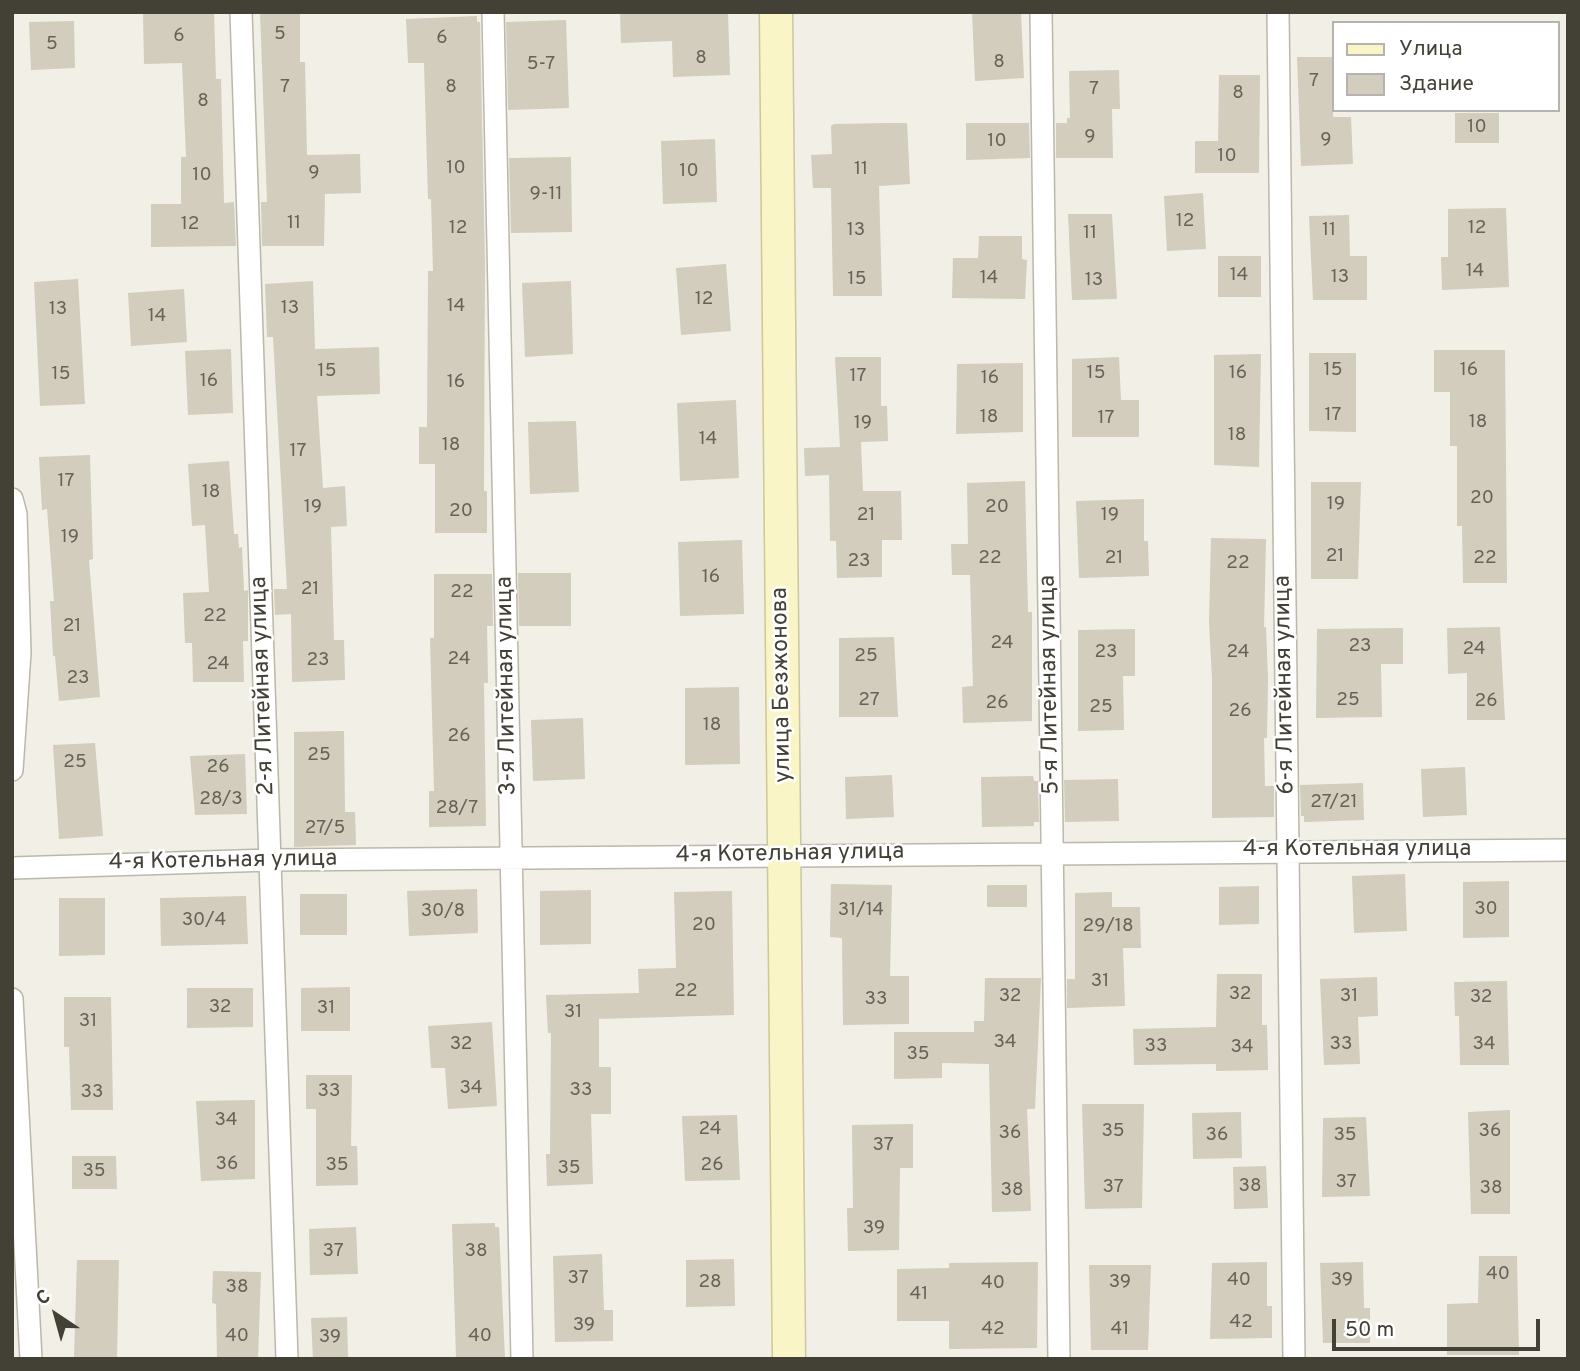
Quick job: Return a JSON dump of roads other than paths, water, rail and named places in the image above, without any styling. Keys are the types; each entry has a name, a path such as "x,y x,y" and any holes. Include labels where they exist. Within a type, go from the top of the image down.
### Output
{"street":[{"name":"2-я Литейная улица","path":"241,12 287,1359"},
{"name":"3-я Литейная улица","path":"493,12 522,1359"},
{"name":"улица Безжонова","path":"776,12 789,1359"},
{"name":"5-я Литейная улица","path":"1041,12 1059,1359"},
{"name":"6-я Литейная улица","path":"1278,12 1294,1359"},
{"path":"12,499 16,514 20,653 12,770"},
{"name":"4-я Котельная улица","path":"12,868 270,860 1289,850 1568,850"},
{"path":"12,999 31,1359"}]}
